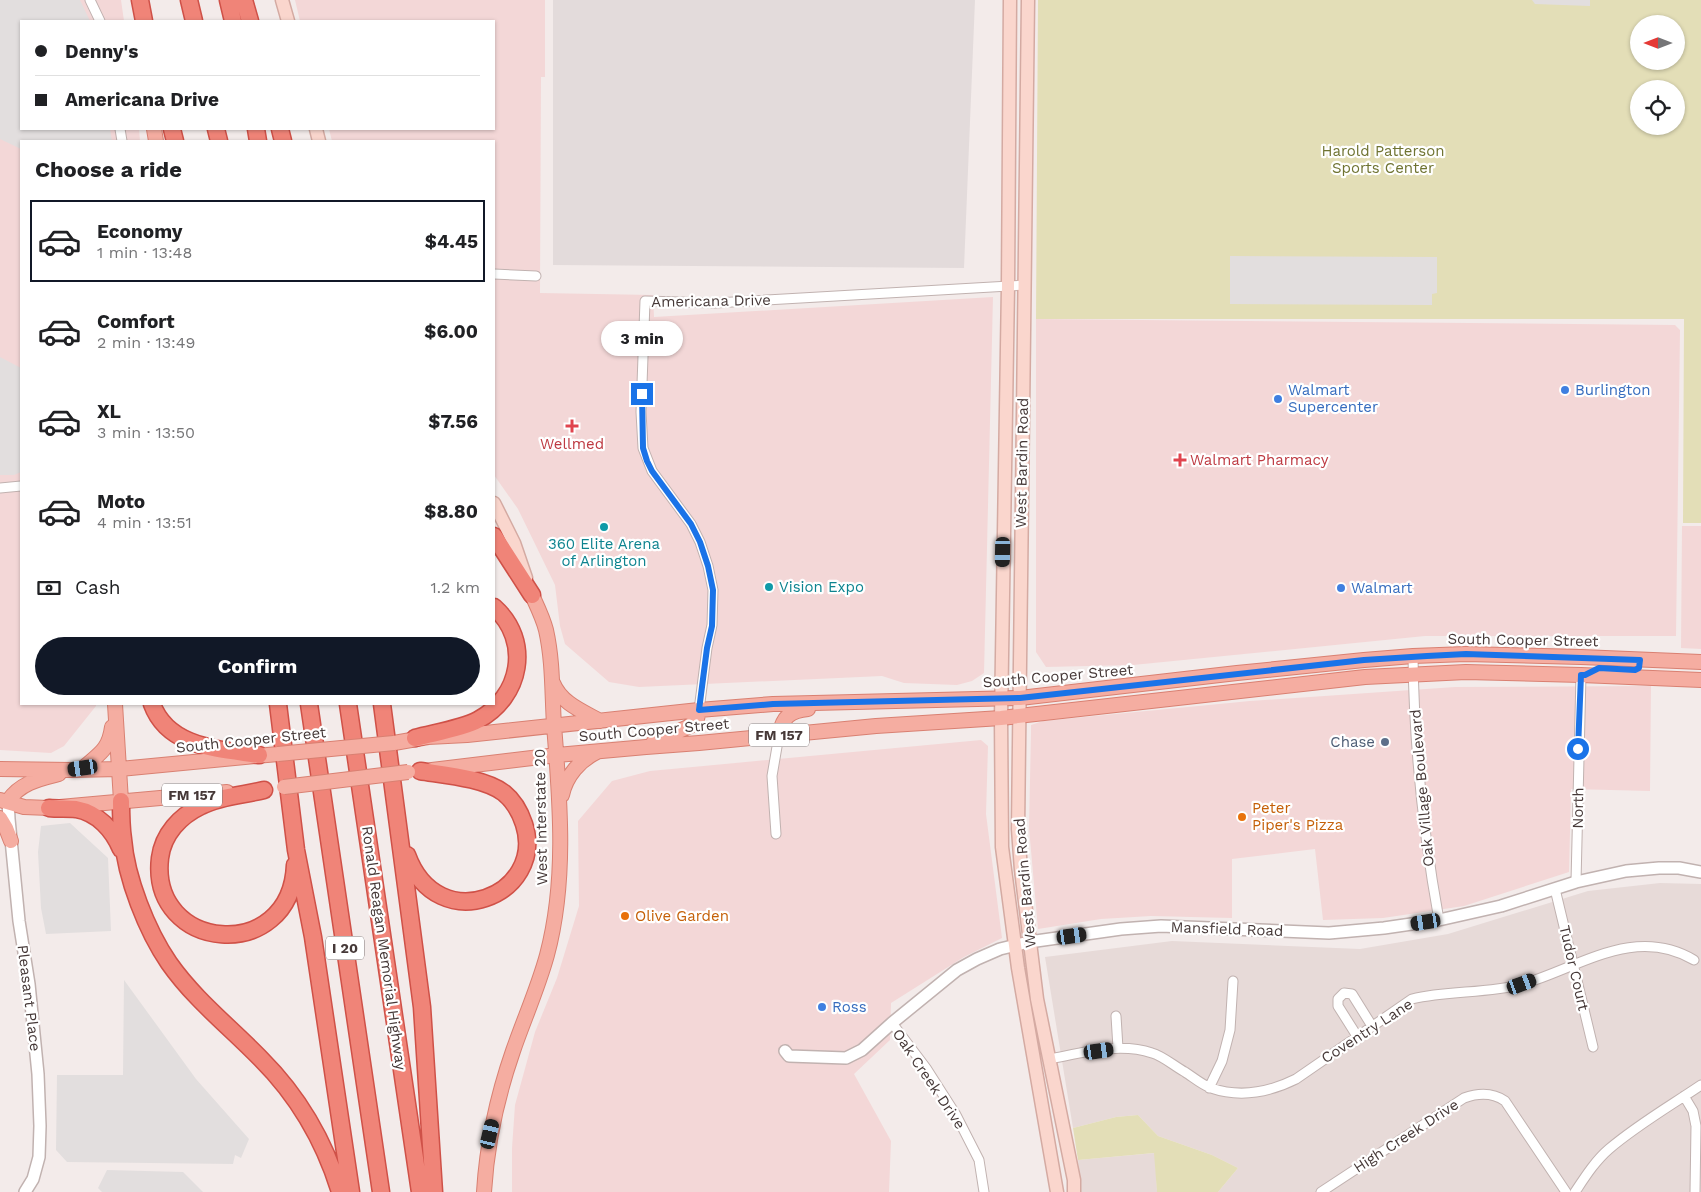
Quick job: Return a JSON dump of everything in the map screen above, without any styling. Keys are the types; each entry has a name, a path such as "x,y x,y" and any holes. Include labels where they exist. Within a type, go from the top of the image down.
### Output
{"highway":[{"path":"140,0 144,20"},
{"path":"189,0 194,20"},
{"path":"228,0 233,20"},
{"path":"244,0 250,20"},
{"path":"495,538 532,595"},
{"path":"414,738 476,722 492,711 504,699 512,685 516,671 517,650 510,628 495,609"},
{"path":"152,705 162,723 174,734 186,741 214,748 259,755"},
{"path":"277,705 296,850 314,946 351,1192"},
{"name":"I 20","path":"309,705 381,1192"},
{"name":"Ronald Reagan Memorial Highway","path":"348,705 420,1192"},
{"path":"382,705 422,1007 434,1192"},
{"path":"395,809 412,869 422,883 434,892 449,899 463,902 475,901 500,891 508,886 516,877 525,858 527,844 526,830 521,814 512,800 503,792 481,783 464,778 414,771"},
{"path":"264,790 203,804 188,812 178,821 169,833 161,851 158,871 162,890 174,911 198,928 210,933 243,934 259,928 282,908 290,892 295,874 296,850"},
{"path":"121,801 123,840 129,870"},
{"path":"49,808 77,809 91,814 104,822 117,839 136,894 155,940 187,986 262,1060 288,1091 316,1134 340,1192"}],"main road":[{"path":"136,0 138,20"},
{"path":"282,0 288,20"},
{"name":"West Bardin Road","path":"1010,0 1008,286 1001,699 1002,847 1015,946 1057,1192"},
{"name":"West Bardin Road","path":"1028,0 1018,830 1020,870 1037,998 1073,1175 1074,1192"},
{"path":"1004,486 1022,486"},
{"name":"West Interstate 20","path":"484,1192 490,1134 495,1111 513,1051 547,955 560,888 557,755 550,652 546,628 514,543 495,504"},
{"name":"South Cooper Street","path":"0,769 120,769 157,766 394,742 414,738 467,735 773,704 1020,698 1246,672 1413,656 1466,654 1701,662"},
{"path":"1583,675 1599,668 1635,670 1639,668 1640,660"},
{"path":"1661,678 1662,674 1672,670 1701,672"},
{"name":"South Cooper Street","path":"4,801 24,807 49,808 264,790 557,755 876,726 1001,718 1365,677 1466,672 1701,680"},
{"path":"552,681 555,689 567,702 600,721"},
{"path":"779,735 786,717 796,711 848,703"},
{"path":"114,705 121,801"},
{"path":"4,801 22,786 31,782 77,769 106,748 110,740 114,705"},
{"path":"646,747 690,726 697,719 699,710"},
{"path":"559,806 564,786 573,770 598,751"},
{"path":"0,818 11,841"}],"street":[{"path":"90,0 100,20"},
{"path":"495,274 536,276"},
{"name":"Americana Drive","path":"699,710 707,648 712,626 713,590 700,542 691,524 652,471 643,448 641,412 645,301 715,303 1025,286"},
{"path":"0,488 20,486"},
{"name":"Oak Village Boulevard","path":"1413,656 1416,746 1431,876 1439,920"},
{"name":"North","path":"1576,882 1583,675"},
{"path":"776,834 772,776 779,735"},
{"name":"Pleasant Place","path":"4,801 11,841 19,921 34,1024 40,1126 37,1169 25,1192"},
{"name":"Mansfield Road","path":"785,1051 789,1056 846,1058 862,1050 892,1022 958,970 1000,949 1030,942 1121,929 1161,926 1329,933 1384,928 1439,920 1501,906 1576,882 1626,870 1679,868 1701,872"},
{"name":"Tudor Court","path":"1555,889 1593,1047"},
{"name":"Coventry Lane","path":"1050,1059 1118,1048 1131,1048 1153,1053 1209,1088 1227,1092 1251,1093 1279,1087 1296,1079 1412,999 1430,995 1494,990 1522,984 1610,952 1646,946 1666,948 1680,952 1694,960"},
{"path":"1209,1088 1222,1061 1230,1030 1232,981"},
{"path":"1356,1036 1338,1006 1338,998 1344,993 1352,994 1372,1026"},
{"path":"1116,1016 1118,1048"},
{"name":"Oak Creek Drive","path":"892,1022 926,1068 956,1115 979,1160 984,1192"},
{"path":"1575,1192 1607,1150 1626,1135 1701,1085"},
{"name":"High Creek Drive","path":"1321,1192 1464,1098 1473,1095 1491,1094 1505,1101 1566,1192"},
{"path":"1684,1096 1693,1110 1696,1126 1695,1192"}],"shaded area":[{"path":"0,0 121,0 124,20 20,20 20,130 139,130 140,140 20,140 20,705 96,706 64,746 51,753 0,750"},
{"path":"0,0 80,0 90,20 20,20 20,130 110,130 112,140 20,140 20,149 0,139"},
{"path":"295,0 545,0 545,77 541,77 540,293 653,295 654,317 993,297 984,673 972,681 957,685 904,683 882,676 639,687 609,682 565,644 560,626 555,585 518,509 495,476 495,140 332,140 329,130 495,130 495,20 300,20"},
{"path":"553,0 975,0 964,268 553,265"},
{"path":"1532,0 1590,0 1590,6 1535,4"},
{"path":"1230,256 1437,257 1437,293 1432,294 1432,305 1230,304"},
{"path":"1036,319 1675,325 1680,330 1676,636 1425,636 1133,665 1046,667 1036,652"},
{"path":"0,357 20,367 20,472 14,475 0,475"},
{"path":"1682,526 1701,526 1701,649 1681,648"},
{"path":"1651,686 1650,791 1571,789 1569,872 1464,906 1383,918 1323,920 1315,849 1232,859 1232,918 1151,916 1101,919 1038,929 1029,828 1031,725 1043,721 1250,701 1455,687"},
{"path":"981,740 988,746 986,814 1002,938 964,957 891,1003 890,1040 854,1074 891,1141 889,1192 512,1192 512,1148 515,1105 535,1032 557,978 579,906 578,821 612,781 650,771"},
{"path":"70,823 108,858 111,931 46,934 41,908 38,852 41,826"},
{"path":"1660,883 1701,884 1701,1192 1218,1192 1238,1168 1212,1155 1158,1136 1138,1115 1116,1117 1073,1128 1045,957 1172,941 1360,949 1448,934 1588,891"},
{"path":"124,980 196,1079 249,1139 241,1158 235,1155 233,1164 67,1162 56,1150 57,1075 123,1075"},
{"path":"1155,1153 1157,1192 1081,1192 1078,1160"},
{"path":"107,1170 183,1172 203,1192 102,1192 98,1188"}],"green space":[{"name":"Harold Patterson Sports Center","path":"1038,0 1701,0 1701,523 1683,523 1684,319 1036,319"},
{"path":"1138,1115 1158,1136 1212,1155 1238,1168 1218,1192 1157,1192 1154,1153 1078,1160 1073,1128 1116,1117"}],"place":[{"name":"Burlington","path":"1565,390"},
{"name":"Walmart Supercenter","path":"1278,399"},
{"name":"Wellmed","path":"572,426"},
{"name":"Walmart Pharmacy","path":"1180,460"},
{"name":"360 Elite Arena of Arlington","path":"604,527"},
{"name":"Vision Expo","path":"769,587"},
{"name":"Walmart","path":"1341,588"},
{"name":"Chase","path":"1385,742"},
{"name":"Peter Piper's Pizza","path":"1242,817"},
{"name":"Olive Garden","path":"625,916"},
{"name":"Ross","path":"822,1007"}],"route":[{"path":"642,394 643,448 647,461 652,471 691,524 700,542 708,566 713,590 712,626 707,648 699,710 773,704 1020,698 1237,673 1364,660 1427,656 1466,654 1640,660 1639,668 1635,670 1599,668 1581,675 1578,749"}]}
